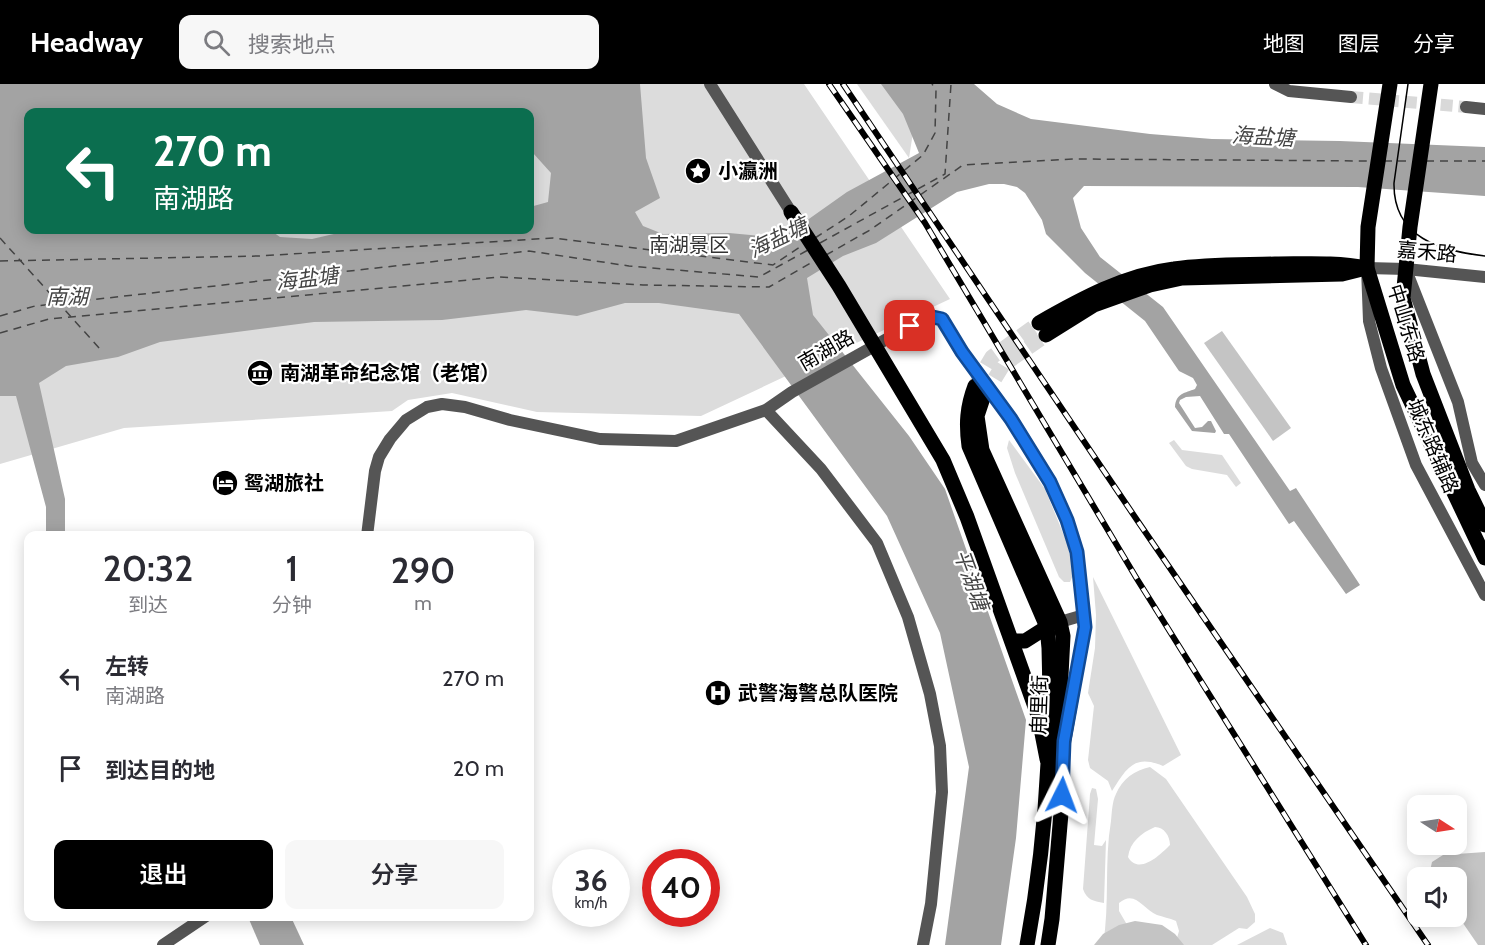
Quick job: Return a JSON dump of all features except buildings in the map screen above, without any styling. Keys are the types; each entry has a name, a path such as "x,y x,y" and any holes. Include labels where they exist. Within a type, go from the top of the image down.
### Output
{"main road":[{"name":"中山东路","path":"1390,84 1368,227 1367,268 1403,385 1485,558"},
{"name":"中山东路","path":"1431,84 1409,231 1403,298 1424,374 1468,490 1485,525"},
{"path":"791,212 839,286 943,460 967,517 1039,718 1047,759"},
{"path":"1042,329 1094,305 1150,285 1182,278 1342,274 1367,268"},
{"path":"979,392 977,416 982,450 1054,620 1047,759"},
{"path":"1012,641 1025,641 1054,620"},
{"name":"甪里街","path":"1048,945 1061,813 1059,734 1063,636 1054,620"},
{"name":"甪里街","path":"1027,945 1041,848 1047,759"}],"street":[{"path":"710,84 791,212"},
{"path":"1275,84 1289,91 1351,97"},
{"path":"1466,107 1485,109"},
{"name":"嘉禾路","path":"1367,268 1406,268 1485,277"},
{"name":"城东路辅路","path":"1367,268 1369,321 1388,390 1416,465 1485,595"},
{"path":"1406,268 1458,402 1472,463 1485,485"},
{"name":"南湖路","path":"368,531 375,471 379,457 406,420 427,407 442,404 465,407 510,420 600,439 676,441 766,410 792,392 928,316 942,319 962,352 1011,419 1050,482 1067,520 1077,552 1085,627 1064,741 1061,813"},
{"path":"766,410 821,469 877,543 908,617 921,661 940,746 942,792 930,904 923,945"},
{"path":"1054,620 1084,615"},
{"path":"163,945 199,921"}],"green space":[{"name":"南湖景区","path":"0,84 804,84 950,299 701,416 537,412 452,393 408,400 392,411 124,428 0,464"},
{"path":"857,84 891,84 915,120 909,158"},
{"path":"1009,440 1045,489 1074,560 1074,573 1070,582 1064,582 1059,577 1015,473 1007,448"},
{"path":"1174,440 1182,450 1222,455 1241,483 1236,487 1227,475 1186,466 1169,443"},
{"path":"1093,577 1181,755 1163,766 1145,761 1133,765 1122,775 1112,791 1108,781 1090,768 1088,760 1094,706 1088,693 1095,648 1096,615"},
{"path":"1150,767 1166,779 1247,897 1255,914 1255,922 1247,929 1239,928 1212,945 1175,945 1179,931 1176,921 1157,915 1130,898 1119,903 1119,911 1133,935 1103,945 1109,836 1114,800 1125,780 1144,768","holes":["1155,827 1166,833 1170,845 1144,864 1133,862 1128,857 1134,842"]},
{"path":"1092,788 1096,789 1098,799 1094,845 1102,846 1106,840 1104,903 1086,896 1083,889"},
{"path":"1270,928 1283,933 1287,945 1237,945"}],"water":[{"path":"0,84 640,84 646,158 660,198 635,212 643,226 663,234 729,233 782,238 847,192 919,153 903,114 881,84 974,84 997,104 1031,119 1150,134 1212,139 1485,147 1485,196 1358,187 1084,186 1073,198 1081,228 1100,257 1163,307 1290,491 1296,488 1360,585 1346,594 1294,521 1289,524 1229,434 1224,434 1200,396 1186,397 1179,403 1195,428 1202,427 1211,421 1216,431 1215,433 1192,431 1175,407 1179,396 1195,389 1197,385 1193,378 1179,371 1145,321 1085,273 1046,234 1042,220 1025,193 1017,187 989,184 957,192 876,243 843,256 807,278 813,315 909,436 945,489 1026,720 1016,838 1001,945 945,945 969,767 940,633 887,516 739,314 659,303 625,303 577,316 526,310 442,320 314,322 160,342 118,357 66,366 39,383 65,499 65,531 46,531 46,507 16,396 0,396"},
{"path":"250,921 293,921 304,945 260,945"}],"ferry route":[{"path":"815,238 849,216 923,155 935,133 936,90 932,84"},
{"path":"820,243 945,174 951,84"},
{"path":"826,255 870,230 963,165 1075,159 1370,161"},
{"path":"1384,161 1412,161"},
{"path":"1426,161 1485,161"},
{"path":"0,238 100,349"},
{"path":"0,261 259,256 553,238 773,265 803,245"},
{"path":"0,316 35,306 529,251 629,266 759,277 808,250"},
{"path":"0,333 49,319 500,277 643,285 769,287 814,261"}],"tunnel":[{"path":"1351,97 1466,107"},
{"path":"975,386 992,357 1039,323"},
{"path":"983,398 1003,365 1046,335"}],"tram line":[{"path":"1408,84 1394,183 1396,202 1402,217 1411,229 1437,245 1468,254 1485,256"}],"railway":[{"path":"829,84 925,223 1137,579 1366,945"},
{"path":"843,84 1137,520 1428,945"}],"place":[{"name":"小瀛洲","path":"698,171"},
{"name":"南湖革命纪念馆（老馆）","path":"260,373"},
{"name":"鸳湖旅社","path":"225,483"},
{"name":"武警海警总队医院","path":"718,693"}],"route":[{"path":"910,326 928,316 942,319 962,352 1021,435 1050,482 1067,520 1077,552 1085,627 1064,741 1062,795"}],"water label":[{"name":"海盐塘","path":"1263,137"},
{"name":"海盐塘","path":"778,238"},
{"name":"海盐塘","path":"307,279"},
{"name":"南湖","path":"67,297"},
{"name":"平湖塘","path":"971,580"}]}
